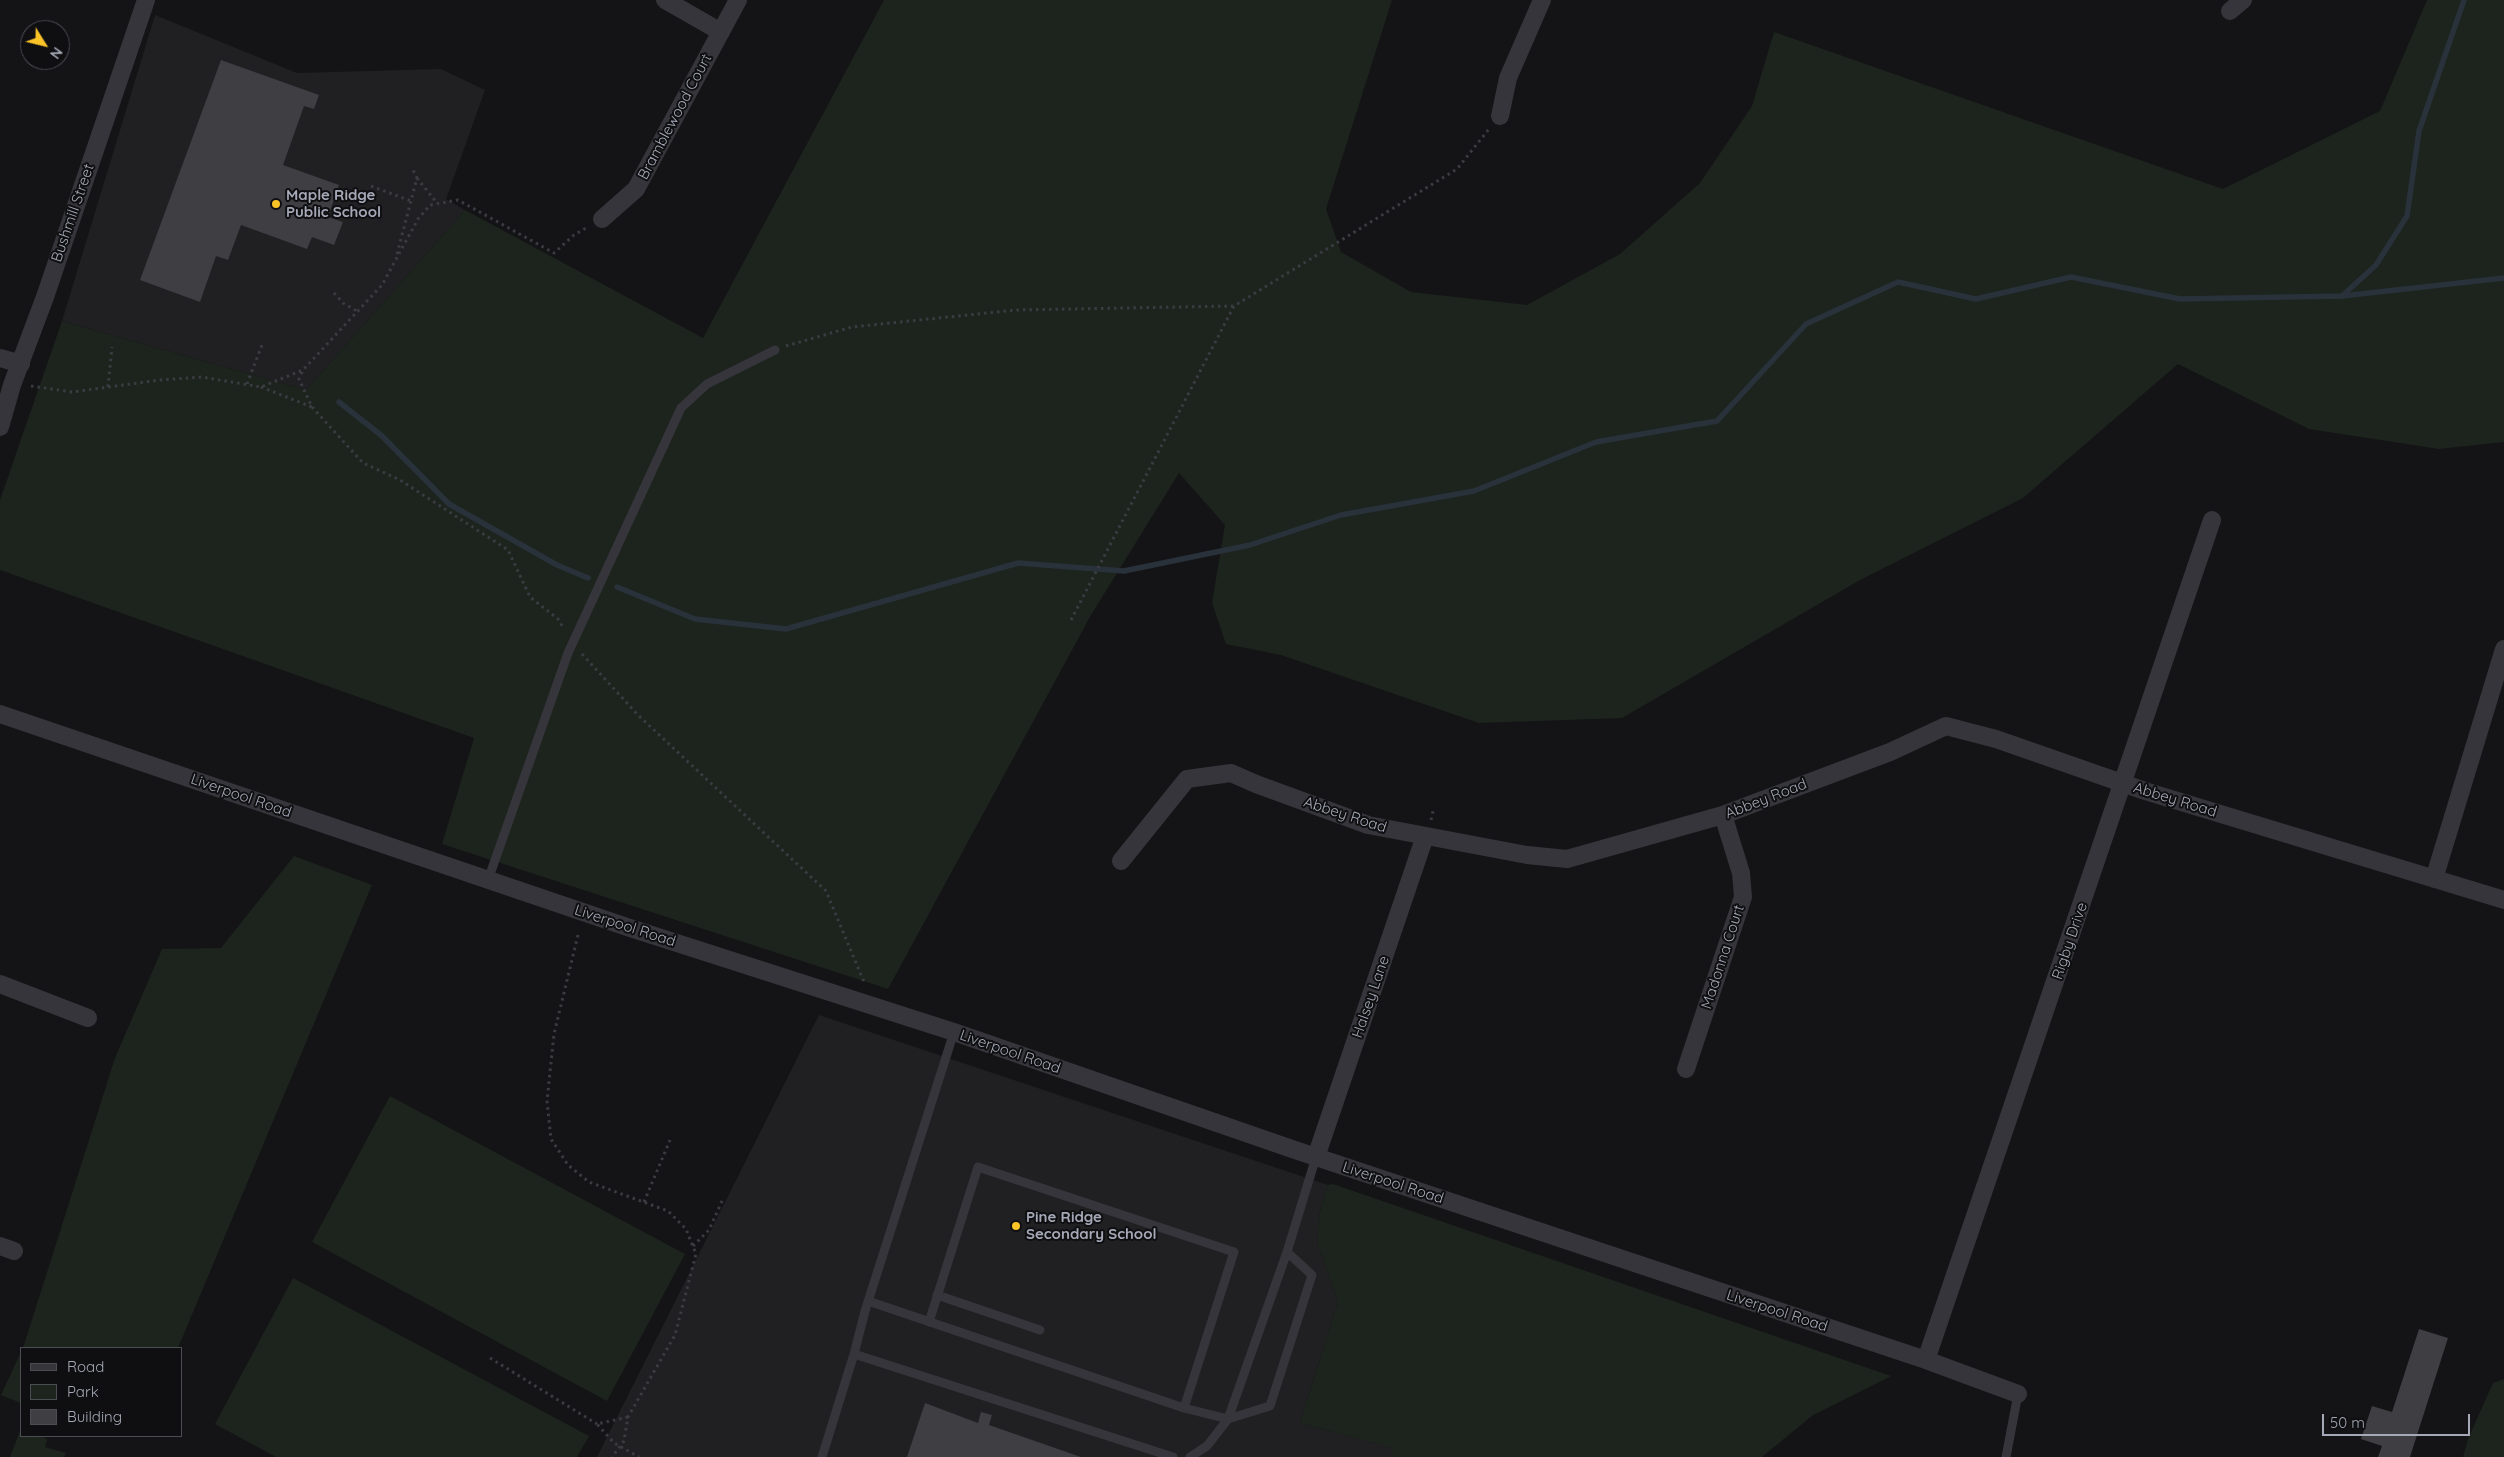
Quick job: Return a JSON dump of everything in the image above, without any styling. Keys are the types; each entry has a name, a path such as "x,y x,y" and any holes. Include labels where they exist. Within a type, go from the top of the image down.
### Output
{"street":[{"name":"Bushmill Street","path":"0,427 12,385 21,364 146,0"},
{"path":"665,0 721,32"},
{"name":"Bramblewood Court","path":"602,219 636,189 738,0"},
{"path":"1500,116 1508,78 1542,0"},
{"path":"0,358 21,364"},
{"name":"Rigby Drive","path":"1926,1360 2124,784 2212,520"},
{"path":"2434,879 2504,649"},
{"name":"Liverpool Road","path":"0,714 488,880 954,1032 1316,1157 1926,1360 2018,1394"},
{"name":"Abbey Road","path":"1121,861 1187,779 1231,773 1368,825 1528,854 1567,859 1723,815 1890,752 1946,726 1996,739 2124,784 2504,900"},
{"name":"Madonna Court","path":"1686,1069 1743,897 1740,873 1723,815"},
{"name":"Halsey Lane","path":"1316,1157 1425,836"},
{"path":"0,984 88,1018"}],"lane":[{"path":"488,880 572,644 681,408 707,384 775,350"},
{"path":"822,1457 854,1354 868,1301 954,1032"},
{"path":"1190,1457 1207,1446 1228,1419 1287,1252 1316,1157"},
{"path":"929,1322 978,1167 1234,1252 1184,1408"},
{"path":"868,1301 1184,1408 1228,1419 1270,1406 1312,1275 1287,1252"},
{"path":"937,1295 1040,1330"},
{"path":"854,1354 1173,1457"},
{"path":"2006,1457 2018,1394"}],"path":[{"path":"775,350 852,327 1016,310 1234,306 1456,169 1500,116"},
{"path":"413,170 417,178 438,204"},
{"path":"396,259 417,178"},
{"path":"371,186 411,201"},
{"path":"602,219 574,235 554,253 458,200 430,205 418,218 382,285 303,370 299,379 312,407 363,463 400,480 508,550 530,597 558,619 572,644 638,715 826,891 864,982"},
{"path":"334,293 343,303 357,311"},
{"path":"1071,620 1234,306"},
{"path":"247,384 262,345"},
{"path":"108,387 112,347"},
{"path":"261,387 303,370"},
{"path":"12,385 72,392 160,380 202,377 261,387 312,407"},
{"path":"578,935 554,1034 547,1101 551,1139 568,1165 589,1182 668,1211 686,1229 696,1254 675,1335 628,1418 624,1441 612,1457"},
{"path":"644,1202 670,1140"},
{"path":"692,1246 709,1230 723,1200"},
{"path":"490,1358 597,1424 614,1443 639,1457"},
{"path":"597,1424 628,1418"}],"shaded area":[{"name":"Maple Ridge Public School","path":"155,15 297,73 441,69 485,90 446,199 465,210 306,390 62,321"},
{"name":"Pine Ridge Secondary School","path":"819,1015 1328,1185 1320,1211 1317,1242 1338,1302 1300,1423 1393,1448 1391,1457 597,1457"}],"green space":[{"path":"884,0 1392,0 1326,209 1341,252 1411,292 1527,305 1620,254 1700,183 1752,106 1774,32 2223,189 2380,111 2427,0 2504,0 2504,442 2439,449 2309,429 2178,364 2023,498 1860,580 1622,718 1479,723 1281,655 1226,644 1212,603 1225,525 1179,473 1091,615 888,989 442,844 474,738 0,570 0,500 62,321 306,390 465,210 703,338"},
{"path":"294,856 372,885 178,1347 23,1347 115,1058 162,949 221,948"},
{"path":"390,1096 685,1254 607,1401 312,1242"},
{"path":"1333,1184 1891,1376 1813,1415 1762,1457 1391,1457 1392,1448 1300,1423 1338,1302 1317,1242 1320,1211 1328,1185"},
{"path":"293,1278 589,1436 577,1457 276,1457 215,1424"},
{"path":"20,1354 20,1403 1,1395"},
{"path":"2504,1379 2504,1457 2463,1457 2468,1439 2493,1383"},
{"path":"20,1431 20,1437 42,1437 47,1439 45,1447 66,1453 64,1457 10,1457"}],"building":[{"path":"221,60 319,95 314,109 304,106 283,165 339,185 328,217 343,222 334,245 312,237 307,249 241,225 228,260 216,256 200,302 140,280"},
{"path":"2419,1329 2448,1338 2410,1457 2378,1457 2382,1446 2361,1439 2372,1406 2392,1412"},
{"path":"925,1403 978,1423 981,1412 992,1415 989,1425 1081,1457 907,1457"}],"waterway":[{"path":"2342,296 2376,265 2407,216 2419,131 2464,0"},
{"path":"617,587 695,619 786,629 1018,563 1124,571 1250,545 1341,515 1474,491 1596,442 1717,421 1806,324 1898,282 1976,299 2071,277 2180,299 2342,296 2504,278"},
{"path":"339,402 382,436 449,504 557,565 588,578"}],"place":[{"name":"Maple Ridge Public School","path":"276,204"},
{"name":"Pine Ridge Secondary School","path":"1016,1226"}]}
